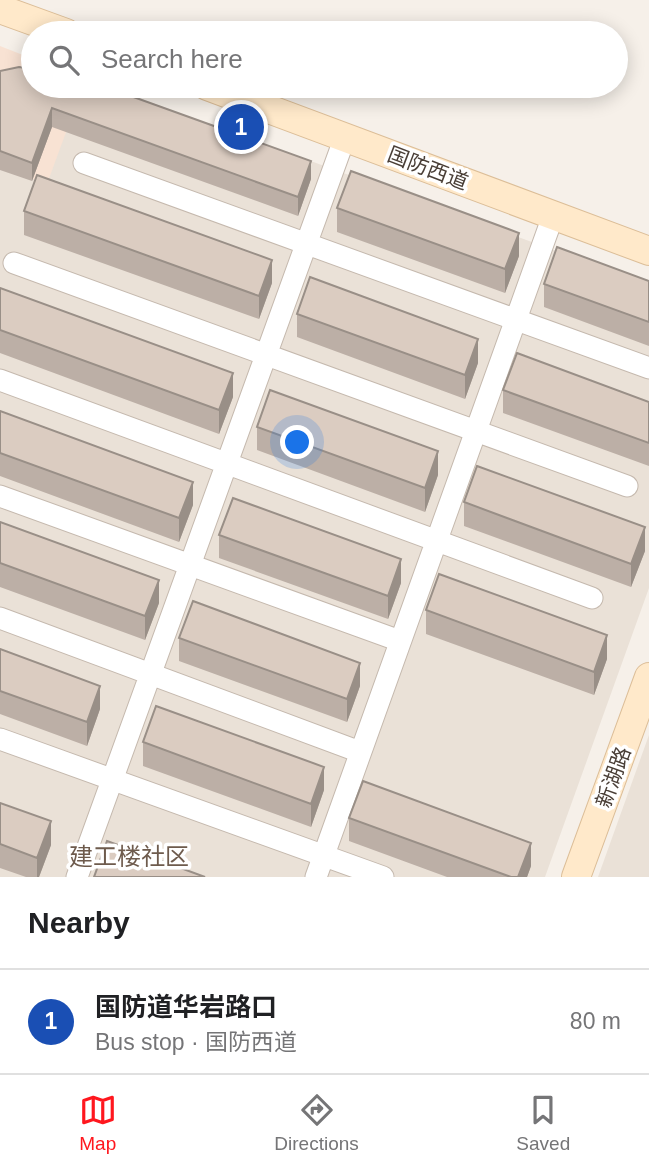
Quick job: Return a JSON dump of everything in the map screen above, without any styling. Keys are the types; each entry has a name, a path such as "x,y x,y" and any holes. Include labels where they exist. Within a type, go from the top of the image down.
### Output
{"street":[{"path":"0,9 33,21"},
{"name":"国防西道","path":"239,98 649,251"},
{"path":"77,877 345,137"},
{"path":"84,163 649,368"},
{"path":"316,877 553,216"},
{"path":"14,263 627,486"},
{"path":"0,380 592,598"},
{"path":"0,496 400,642"},
{"path":"0,618 360,752"},
{"name":"新湖路","path":"576,877 649,677"},
{"path":"0,739 383,877"}],"shaded area":[{"path":"0,46 21,54 21,98 79,98 47,184 0,167"},
{"path":"71,98 139,98 649,285 649,588 545,877 0,877 0,167"},
{"path":"649,735 649,877 598,877"}],"building":[{"path":"21,67 21,98 136,98 311,161 298,197 52,108 32,163 0,151 0,71"},
{"path":"351,171 519,233 505,269 337,208"},
{"path":"37,175 272,260 259,296 24,211"},
{"path":"557,247 649,281 649,322 544,284"},
{"path":"310,277 478,339 465,375 297,314"},
{"path":"0,288 233,373 219,410 0,330"},
{"path":"517,353 649,402 649,443 503,390"},
{"path":"270,390 438,451 425,488 257,427"},
{"path":"0,411 193,482 179,518 0,453"},
{"path":"477,466 645,527 631,564 464,502"},
{"path":"233,498 401,559 388,596 219,535"},
{"path":"0,522 159,580 145,616 0,563"},
{"path":"439,574 607,635 594,672 426,610"},
{"path":"193,601 360,663 347,699 179,638"},
{"path":"0,649 100,686 87,722 0,691"},
{"path":"156,706 324,767 311,804 143,742"},
{"path":"363,781 531,843 518,877 511,877 349,818"},
{"path":"0,803 51,821 37,858 0,844"},
{"path":"107,841 205,877 94,877"}],"place":[{"name":"国防道华岩路口","path":"241,127"}],"district":[{"name":"建工楼社区","path":"129,856"}]}
